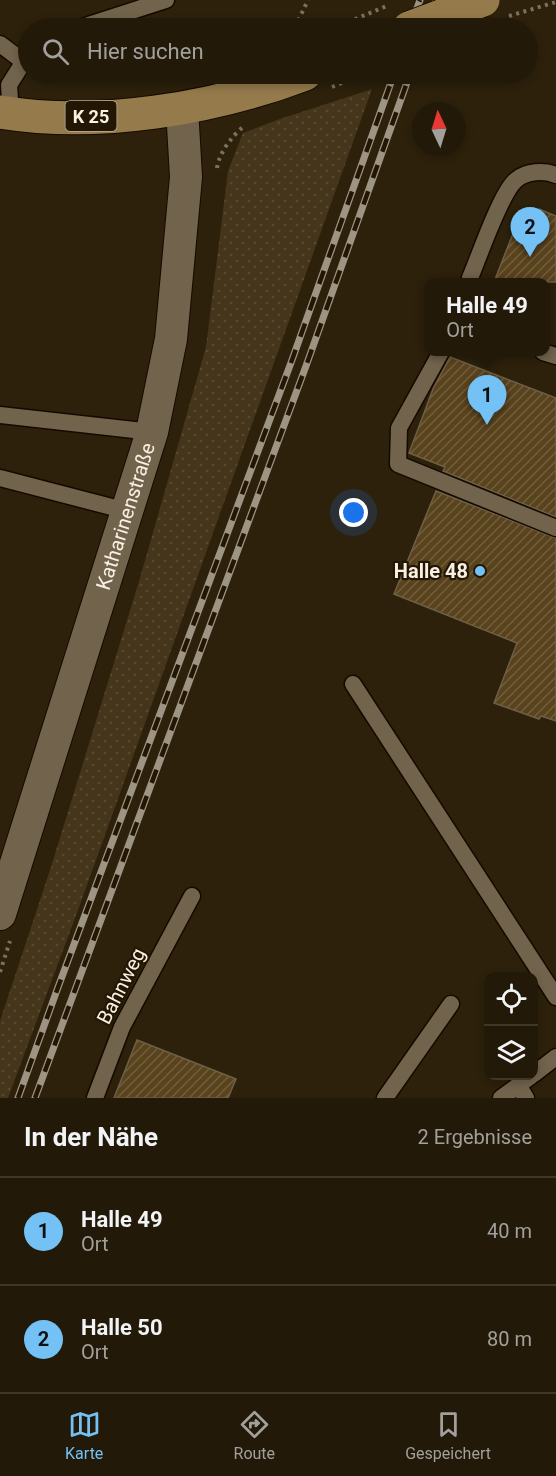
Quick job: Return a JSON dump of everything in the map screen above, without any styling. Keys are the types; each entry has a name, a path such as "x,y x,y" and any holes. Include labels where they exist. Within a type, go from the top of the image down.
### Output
{"main road":[{"path":"402,16 496,8"},
{"name":"K 25","path":"6,113 59,117 98,116 182,108 243,95 275,84"}],"street":[{"name":"Katharinenstraße","path":"0,914 152,432 171,339 185,189 182,108"}],"lane":[{"path":"110,18 166,0"},
{"path":"0,44 18,54"},
{"path":"6,113 9,85 18,71"},
{"path":"472,278 506,192 516,179 534,172 556,175"},
{"path":"438,356 399,428 398,464 556,528"},
{"path":"0,415 152,432"},
{"path":"0,478 128,511"},
{"path":"353,684 556,997"},
{"name":"Bahnweg","path":"95,1098 122,1027 192,896"},
{"path":"385,1098 451,1004"},
{"path":"501,1098 527,1083 556,1057"}],"path":[{"path":"299,18 308,0"},
{"path":"496,8 556,2"}],"shaded area":[{"path":"372,89 81,902 8,1098 0,1098 0,1021 51,867 140,578 206,347 228,171 243,133"}],"building":[{"path":"539,209 556,216 556,282 550,282 550,278 496,278 516,226 530,232"},
{"path":"450,357 556,398 556,517 443,471 445,467 409,453 433,389"},
{"name":"Halle 48","path":"436,491 556,538 556,721 541,716 539,719 494,703 517,643 394,594"},
{"path":"137,1040 236,1079 228,1098 114,1098"}],"railway":[{"path":"414,18 420,0"},
{"path":"430,18 436,0"},
{"path":"18,1098 292,360 390,84"},
{"path":"35,1098 306,366 406,84"}],"place":[{"name":"Halle 50","path":"530,257"},
{"name":"Halle 49","path":"487,425"},
{"name":"Halle 48","path":"480,571"}]}
